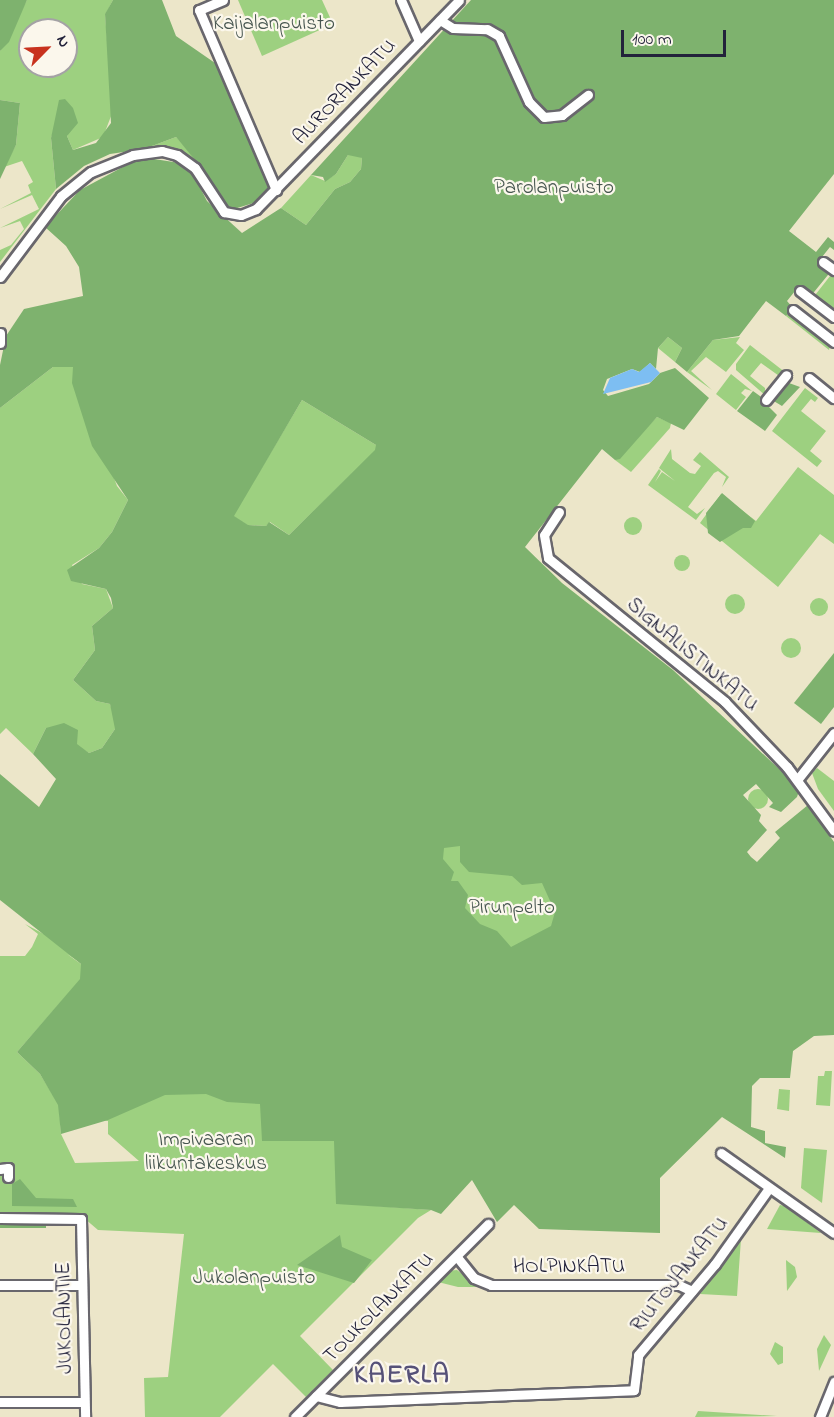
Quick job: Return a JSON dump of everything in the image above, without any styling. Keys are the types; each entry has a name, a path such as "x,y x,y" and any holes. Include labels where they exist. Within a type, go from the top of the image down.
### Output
{"street":[{"path":"223,0 199,10 276,190"},
{"path":"401,0 419,41"},
{"name":"AURORANKATU","path":"0,277 61,196 91,172 133,155 162,151 177,155 195,168 224,212 241,215 256,209 459,0"},
{"path":"440,20 453,28 487,29 499,36 529,102 544,117 562,115 588,95"},
{"path":"823,262 834,270"},
{"path":"800,291 834,317"},
{"path":"793,310 834,342"},
{"path":"0,333 0,343"},
{"path":"766,400 786,375"},
{"path":"809,378 834,398"},
{"name":"SIGNALISTINKATU","path":"559,512 544,535 548,558 725,702 797,780 834,831"},
{"path":"797,780 834,733"},
{"path":"721,1153 741,1174 769,1188 834,1233"},
{"path":"0,1168 8,1168 8,1177"},
{"name":"RIUTOJANKATU","path":"316,1396 340,1402 634,1390 638,1355 692,1292 769,1188"},
{"name":"JUKOLANTIE","path":"0,1218 81,1219 85,1417"},
{"name":"TOUKOLANKATU","path":"295,1417 488,1224"},
{"name":"HOLPINKATU","path":"456,1257 474,1278 485,1284 679,1285 692,1292"},
{"path":"0,1285 82,1285"},
{"path":"820,1417 831,1396 834,1382"},
{"path":"0,1402 84,1402"}],"green space":[{"path":"0,0 27,0 9,42 0,51"},
{"path":"27,0 113,0 105,15 113,111 103,137 73,150 67,136 75,115 65,100 51,138 56,189 0,262 0,250 11,245 24,229 20,221 0,228 39,209 32,195 0,209 31,193 28,185 33,182 22,161 4,167 16,145 20,103 0,100 0,51"},
{"path":"113,0 162,0 176,36 215,63 272,185 257,202 234,209 222,203 200,166 176,137 144,149 110,154 84,166 56,189 51,138 59,100 65,99 73,108 78,123 67,136 73,150 96,143 111,123 105,14"},
{"name":"Kaijalanpuisto","path":"238,0 322,0 333,24 262,56"},
{"name":"Parolanpuisto","path":"471,0 834,0 834,174 789,231 816,252 828,237 834,242 834,250 830,247 822,257 832,270 810,297 795,291 787,301 793,308 786,316 766,301 739,336 713,340 687,372 675,362 682,348 668,337 658,348 656,369 650,363 640,372 632,369 607,379 603,390 608,396 649,384 660,373 675,368 709,398 684,430 657,417 620,459 615,460 602,449 525,547 562,583 673,670 792,781 799,791 797,797 781,812 769,807 773,803 756,784 743,795 761,815 759,821 767,830 747,852 751,857 757,862 780,838 775,832 808,805 834,842 834,1035 814,1036 793,1051 790,1078 760,1078 752,1086 751,1127 765,1131 765,1143 786,1147 785,1158 722,1117 660,1178 660,1233 539,1229 514,1205 497,1222 472,1180 441,1214 431,1210 336,1204 334,1141 262,1141 260,1104 227,1102 206,1094 165,1095 108,1120 61,1134 58,1105 40,1074 17,1052 80,979 81,964 0,900 0,774 39,807 56,779 33,754 46,728 64,723 78,730 77,744 89,753 102,748 115,729 110,704 96,701 73,680 95,650 92,626 113,608 111,598 106,589 71,581 67,570 99,548 112,532 128,500 92,446 72,383 73,367 53,367 0,408 0,365 6,336 24,309 83,296 79,267 66,246 45,227 80,190 134,161 154,159 180,163 194,176 207,201 242,233 281,208 306,225 335,189 350,182 361,169 362,158 348,155 336,174 325,182 323,177 311,175","holes":["302,400 376,445 375,450 289,535 269,522 266,526 248,525 234,516","460,846 460,862 469,872 512,876 522,885 542,883 555,912 551,926 511,947 497,931 480,924 465,908 468,895 458,881 451,881 454,872 443,859 444,848"]},
{"path":"0,100 20,103 16,145 0,179"},
{"path":"176,137 200,166 182,153 144,149"},
{"path":"356,154 362,158 361,169 350,182 335,189 306,225 281,208 311,175 325,181 336,174 348,155"},
{"path":"834,271 834,316 812,299"},
{"path":"789,312 831,343 829,350 786,316"},
{"path":"668,337 682,348 675,362 658,348"},
{"path":"740,337 736,343 744,350 726,372 706,357 691,371 712,390 687,372 713,340"},
{"path":"750,345 786,373 782,378 761,363 750,376 765,388 765,395 736,370 736,364"},
{"path":"53,367 73,367 117,486 128,500 112,532 99,548 72,565 82,584 106,589 113,608 92,626 95,650 73,680 96,701 110,704 115,719 115,729 102,748 89,753 46,728 33,754 6,728 0,734 0,408"},
{"path":"731,374 752,391 745,389 741,393 746,397 736,410 716,394"},
{"path":"786,376 789,383 800,387 782,406 772,400"},
{"path":"805,388 818,398 815,402 811,399 801,411 826,431 810,451 822,461 817,467 772,431"},
{"path":"753,391 771,404 769,407 777,415 765,431 737,411"},
{"path":"302,400 376,445 376,450 289,535 270,522 266,526 247,525 233,516"},
{"path":"657,417 671,423 670,428 631,472 615,460"},
{"path":"671,449 672,459 690,473 695,474 701,466 693,460 700,452 729,477 722,487 726,477 718,471 714,473 688,507 697,514 705,508 696,520 648,485 659,469 661,471 655,482 662,472 675,481 659,468"},
{"path":"798,467 834,495 834,544 820,534 778,587 700,523 721,494 756,521"},
{"path":"722,493 755,521 751,528 743,528 720,542 708,533 706,513"},
{"path":"633,517 639,520 642,526 639,532 633,535 627,532 624,526 627,520"},
{"path":"679,555 685,555 690,563 688,569 679,571 674,566 674,560"},
{"path":"735,594 742,597 745,604 742,611 735,614 728,611 725,604 728,597"},
{"path":"819,598 825,601 828,607 825,613 819,616 813,613 810,607 813,601"},
{"path":"791,638 798,641 801,648 798,655 791,658 784,655 781,648 784,641"},
{"path":"834,653 834,707 821,724 794,703"},
{"path":"817,768 834,781 834,811 818,789 812,773"},
{"path":"754,789 762,789 768,795 768,803 762,809 754,809 748,803 748,795"},
{"name":"Pirunpelto","path":"446,838 547,879 567,921 502,959 427,864"},
{"path":"25,924 336,1090 336,1203 431,1210 418,1218 300,1336 333,1370 306,1397 273,1364 220,1417 145,1417 144,1378 168,1377 184,1234 98,1230 84,1218 0,1215 0,956 25,956 38,934","holes":["67,954 83,964 83,1028 94,1119 108,1121 108,1134 139,1161 75,1163 61,1134 59,1105 40,1074 17,1052 81,979 81,964"]},
{"path":"825,1071 832,1071 830,1106 816,1105 818,1076 824,1076"},
{"path":"779,1089 790,1090 789,1111 777,1109"},
{"path":"804,1148 827,1150 822,1203 801,1188"},
{"path":"20,1179 36,1198 73,1199 77,1207 12,1206 12,1184"},
{"path":"780,1205 785,1206 821,1233 767,1229"},
{"path":"0,1221 46,1222 46,1228 0,1228"},
{"path":"340,1235 342,1247 372,1260 354,1283 297,1265"},
{"path":"741,1239 737,1296 700,1294 711,1280"},
{"path":"786,1260 795,1267 797,1277 787,1291"},
{"path":"457,1270 475,1284 483,1287 458,1287 434,1281 446,1271"},
{"path":"824,1335 831,1345 819,1371 817,1349"},
{"path":"775,1342 783,1347 783,1363 778,1365 770,1354"},
{"path":"698,1411 777,1416 695,1417"}],"water":[{"path":"650,363 660,373 651,382 603,394 610,378 632,369 639,372"}],"district":[{"name":"KAERLA","path":"402,1376"}],"park label":[{"name":"Impivaaran liikuntakeskus","path":"206,1152"},
{"name":"Jukolanpuisto","path":"254,1278"}]}
